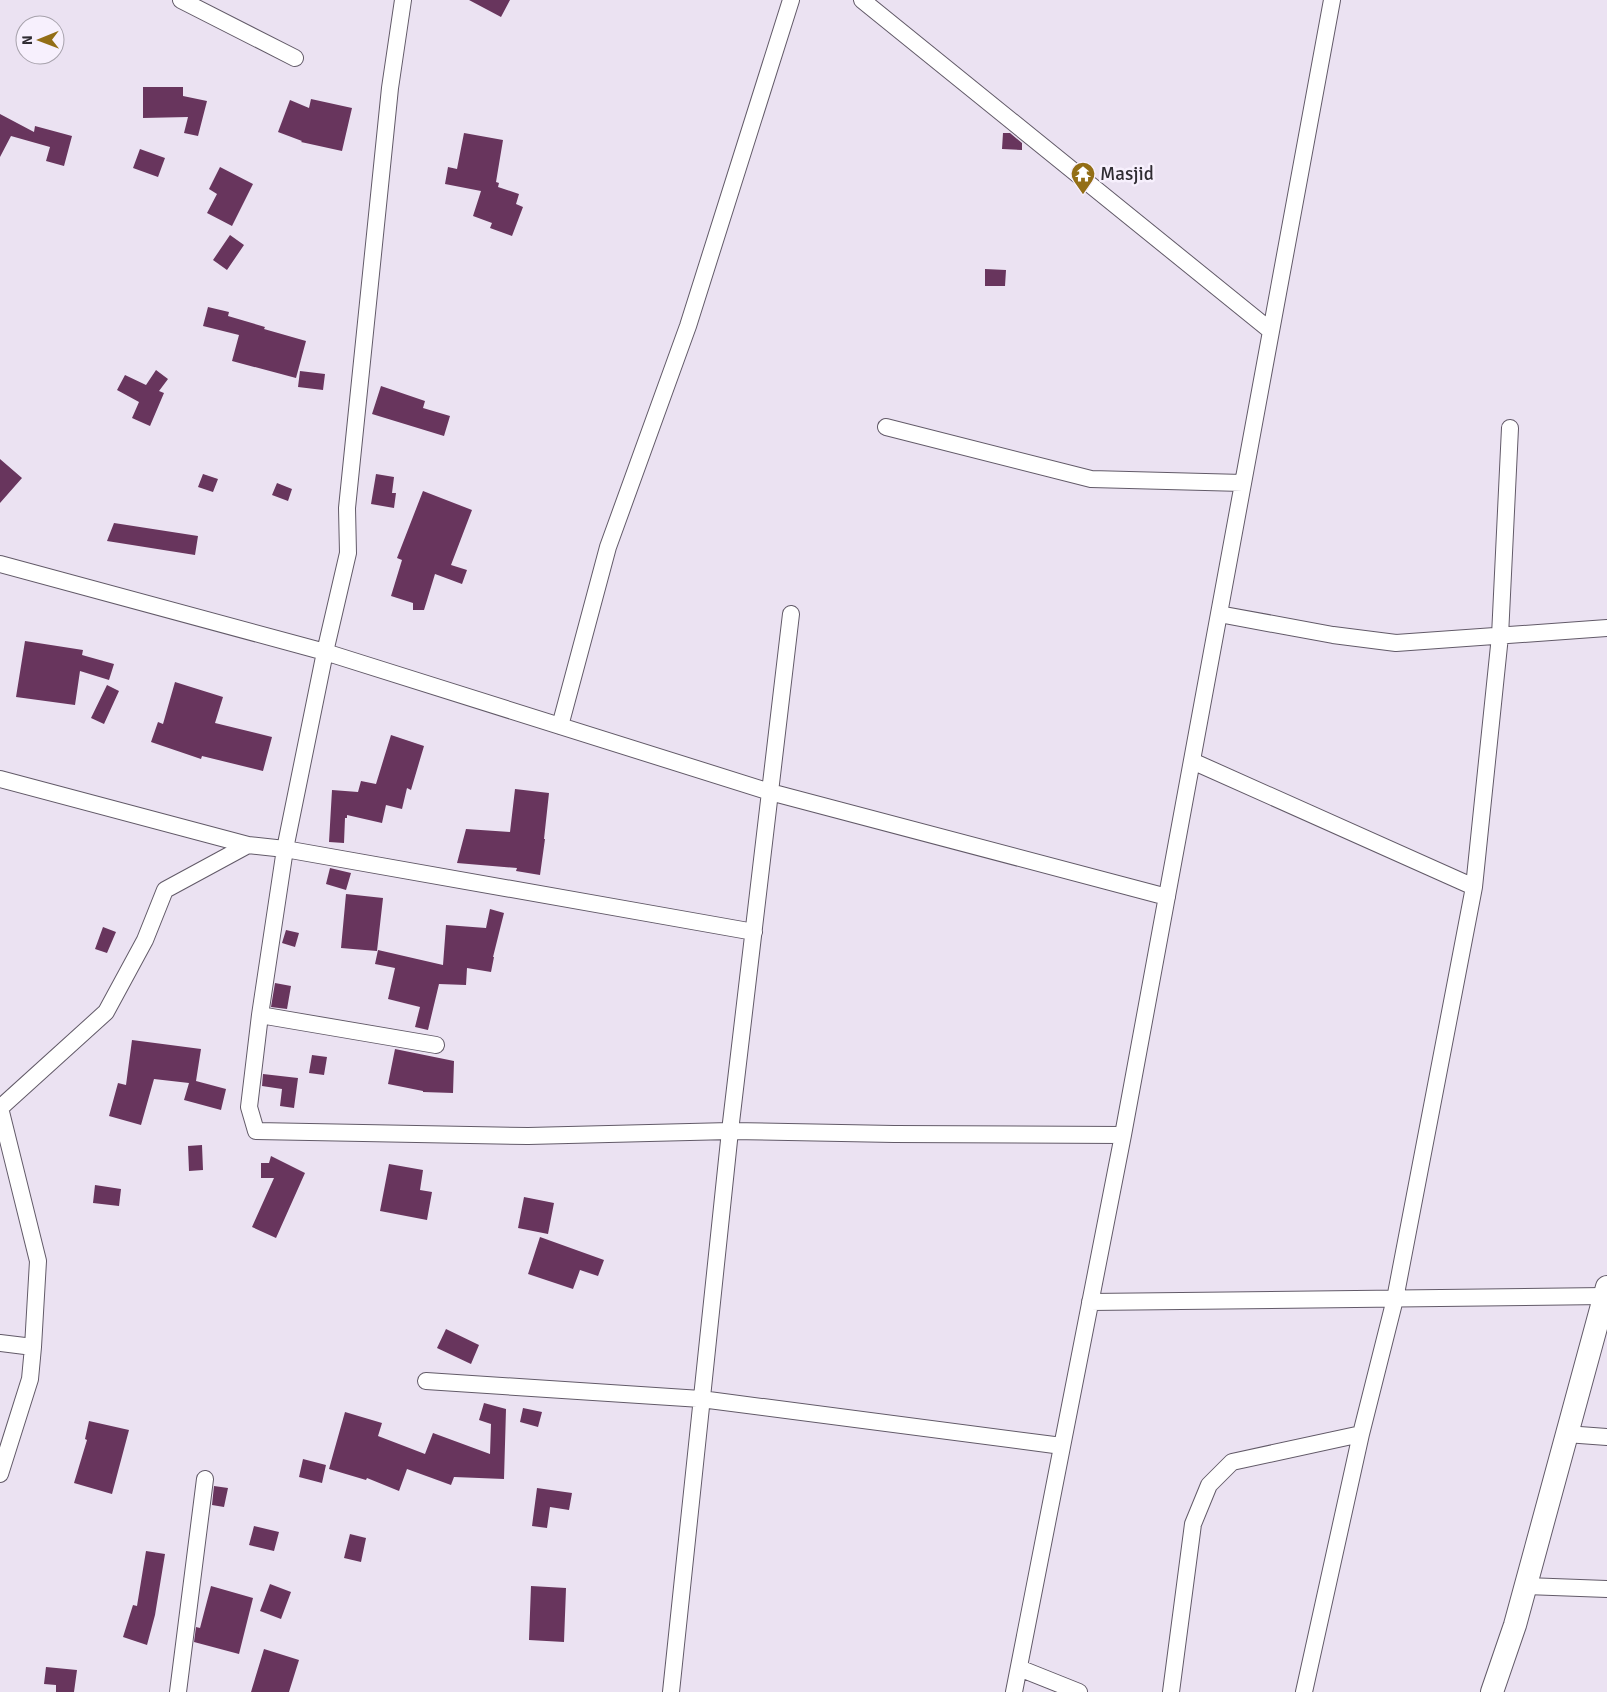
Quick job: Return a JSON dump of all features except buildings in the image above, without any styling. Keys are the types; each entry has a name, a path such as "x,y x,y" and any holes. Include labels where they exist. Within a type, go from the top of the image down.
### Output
{"street":[{"path":"181,0 295,58"},
{"path":"403,0 390,88 348,498 348,553 325,652 284,849 260,1015 250,1107 256,1131 528,1136 730,1131 1124,1135"},
{"path":"560,726 608,547 688,326 791,0"},
{"path":"862,0 1271,331"},
{"path":"1014,1692 1124,1135 1332,0"},
{"path":"886,426 1091,479 1243,483"},
{"path":"1304,1692 1361,1434 1395,1299 1474,888 1500,636 1510,428"},
{"path":"0,564 325,652 770,792 1167,897"},
{"path":"671,1692 730,1131 791,614"},
{"path":"1219,614 1333,635 1396,643 1607,628"},
{"path":"1192,761 1474,888"},
{"path":"0,779 248,845 284,849 754,932"},
{"path":"0,1474 30,1379 34,1347 38,1261 0,1108 106,1012 145,940 165,890 248,845"},
{"path":"260,1015 436,1044"},
{"path":"1090,1302 1395,1299 1606,1292 1515,1625 1492,1692"},
{"path":"0,1343 34,1347"},
{"path":"426,1381 701,1399 1062,1446"},
{"path":"1171,1692 1193,1524 1209,1484 1232,1462 1361,1434"},
{"path":"1566,1434 1607,1437"},
{"path":"178,1692 204,1478"},
{"path":"1526,1586 1607,1589"},
{"path":"1019,1668 1079,1692"}],"place":[{"name":"Masjid","path":"1083,195"}]}
